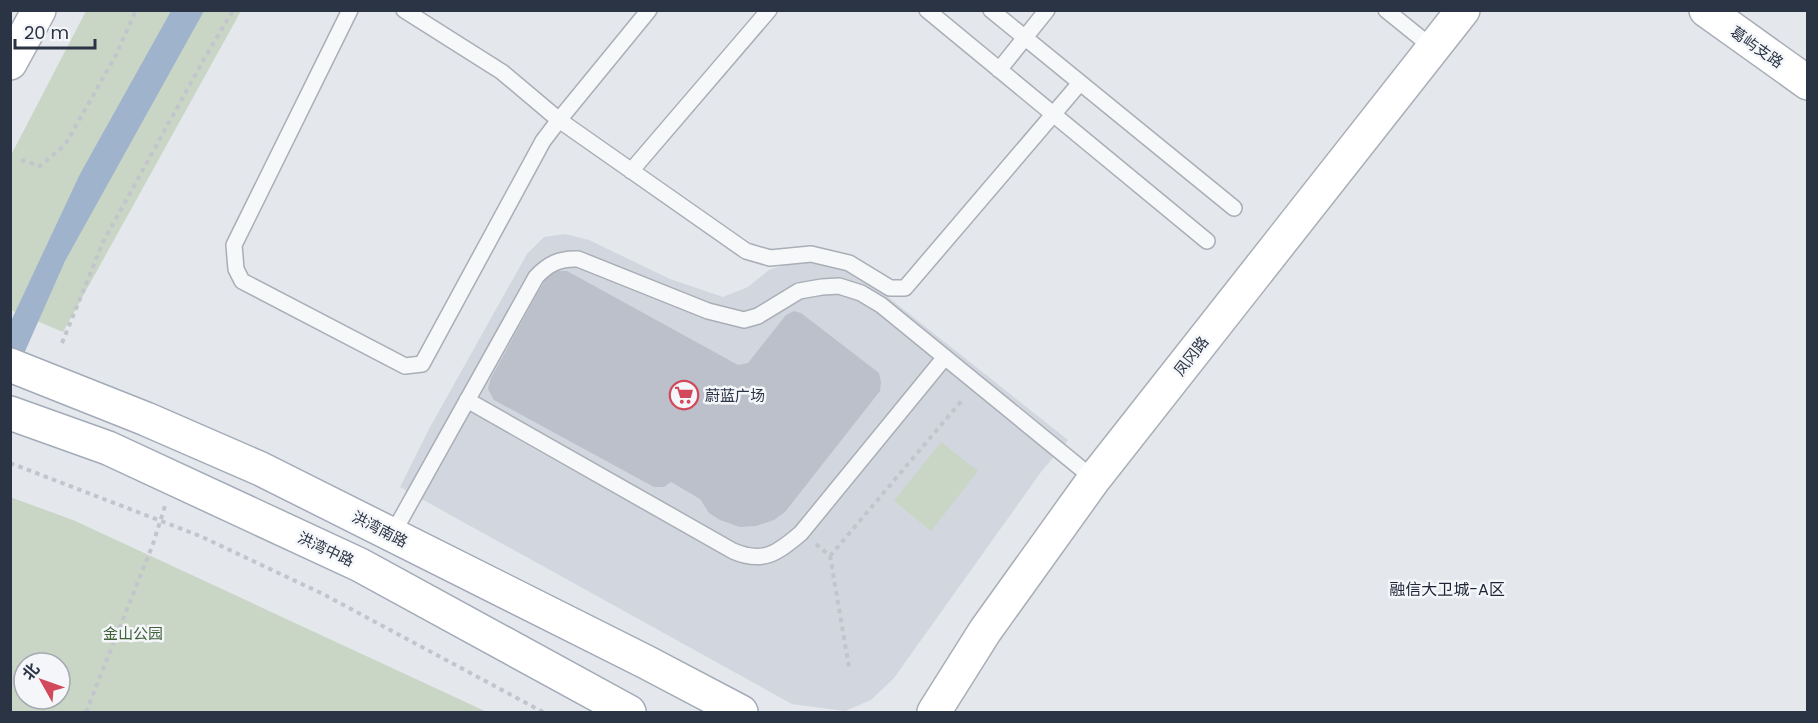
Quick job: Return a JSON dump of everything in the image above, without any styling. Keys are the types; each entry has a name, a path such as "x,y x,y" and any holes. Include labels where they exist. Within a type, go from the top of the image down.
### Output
{"main road":[{"path":"10,63 39,10"},
{"name":"凤冈路","path":"934,712 985,631 1094,479 1463,10"},
{"name":"葛屿支路","path":"1706,10 1808,82"},
{"name":"洪湾南路","path":"10,365 146,419 261,469 741,712"},
{"name":"洪湾中路","path":"10,413 108,448 360,565 629,712"}],"lane":[{"path":"350,10 234,245 236,269 242,281 405,366 422,364 543,141 649,10"},
{"path":"404,10 502,72 559,120 746,251 770,258 811,254 849,263 890,288 905,288 1080,83"},
{"path":"631,171 769,10"},
{"path":"927,10 1207,241"},
{"path":"991,10 1234,208"},
{"path":"999,70 1047,10"},
{"path":"1386,10 1433,48"},
{"path":"392,535 536,277 555,261 566,258 578,259 708,311 744,320 758,316 799,291 839,286 861,293 881,305 1094,479"},
{"path":"467,400 733,551 746,557 759,557 785,548 801,533 945,357"}],"path":[{"path":"21,160 40,166 65,145 116,55 136,10"},
{"path":"62,343 103,242 202,61 233,10"},
{"path":"831,556 977,383"},
{"path":"10,463 200,536 323,594 543,712"},
{"path":"86,712 153,544 174,479"},
{"path":"801,533 831,556 849,667"}],"shaded area":[{"path":"565,234 589,240 670,279 723,297 748,287 769,270 798,261 854,270 1068,440 1041,472 894,678 871,700 845,711 792,704 400,487 429,429 527,254 544,237"}],"green space":[{"path":"86,11 241,11 63,332 11,310 10,157"},
{"path":"941,442 978,471 931,531 894,501"},
{"name":"金山公园","path":"10,497 73,520 487,712 11,712"}],"water":[{"path":"171,11 204,11 65,261 11,383 11,321 80,174"}],"building":[{"name":"蔚蓝广场","path":"556,271 567,271 738,365 748,363 786,315 794,311 801,313 879,373 880,391 785,512 774,520 756,526 740,527 720,520 709,513 700,499 671,482 664,487 654,487 494,400 488,389 491,378 548,275"}],"place":[{"name":"蔚蓝广场","path":"684,395"}],"district":[{"name":"融信大卫城-A区","path":"1447,589"}]}
